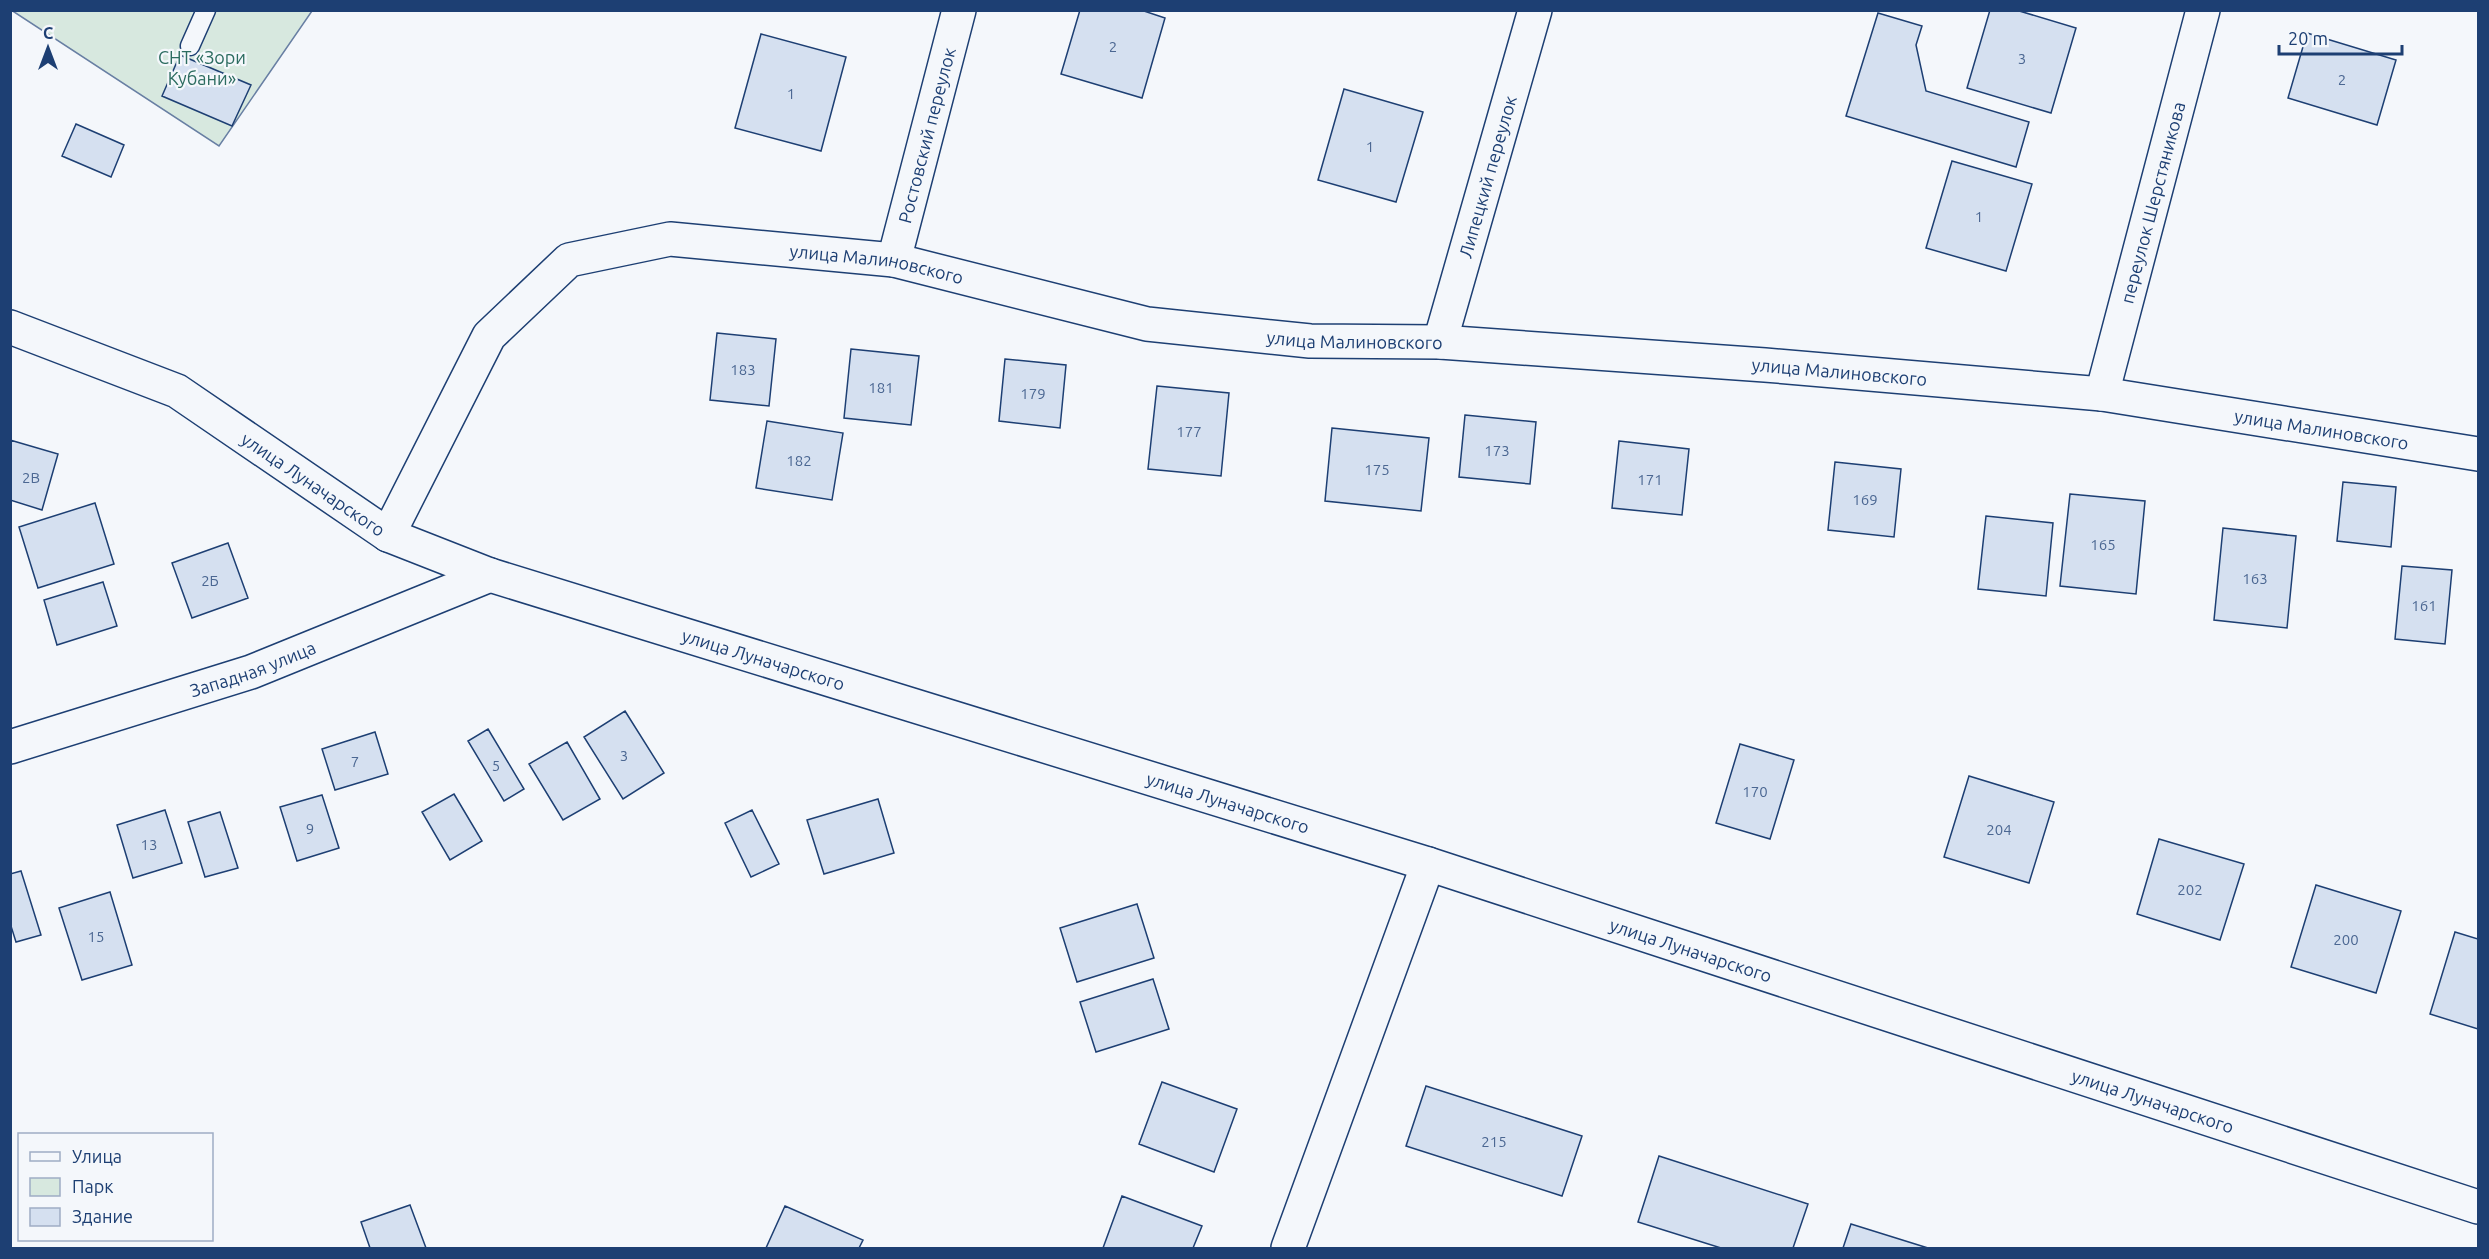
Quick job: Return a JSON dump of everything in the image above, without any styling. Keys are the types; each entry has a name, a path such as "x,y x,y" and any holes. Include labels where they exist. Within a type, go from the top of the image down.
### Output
{"street":[{"name":"Ростовский переулок","path":"894,260 959,10"},
{"name":"Липецкий переулок","path":"1440,342 1534,10"},
{"name":"переулок Шерстяникова","path":"2102,394 2203,10"},
{"name":"улица Малиновского","path":"388,535 489,336 570,260 670,239 894,260 1147,324 1310,341 1440,342 1777,366 2102,394 2478,454"},
{"name":"улица Луначарского","path":"10,327 177,391 388,535 490,575 1428,864 2478,1207"},
{"name":"Западная улица","path":"10,747 250,672 490,575"},
{"path":"1288,1248 1428,864"}],"lane":[{"path":"190,46 206,10"}],"green space":[{"name":"СНТ «Зори Кубани»","path":"11,10 312,11 219,146"}],"building":[{"path":"1080,10 1141,10 1165,18 1142,98 1061,74"},
{"path":"1990,10 2016,10 2076,28 2051,113 1967,88"},
{"path":"1878,13 1922,26 1916,45 1926,91 2029,122 2016,167 1846,116"},
{"path":"2307,33 2396,60 2377,125 2288,98"},
{"path":"761,34 846,57 821,151 735,128"},
{"path":"180,55 251,85 232,126 162,96"},
{"path":"1344,89 1423,112 1396,202 1318,180"},
{"path":"76,124 124,145 111,177 62,156"},
{"path":"1952,161 2032,184 2006,271 1926,248"},
{"path":"717,333 776,339 769,406 710,400"},
{"path":"851,349 919,356 911,425 844,418"},
{"path":"1005,359 1066,365 1060,428 999,421"},
{"path":"1157,386 1229,393 1221,476 1148,469"},
{"path":"1465,415 1536,422 1530,484 1459,477"},
{"path":"767,421 843,433 832,500 756,488"},
{"path":"1332,428 1429,438 1421,511 1325,501"},
{"path":"10,440 58,454 42,510 10,500"},
{"path":"1619,441 1689,449 1682,515 1612,508"},
{"path":"1835,462 1901,469 1894,537 1828,530"},
{"path":"2343,482 2396,487 2391,547 2337,541"},
{"path":"2070,494 2145,501 2136,594 2060,586"},
{"path":"95,503 114,564 38,588 19,527"},
{"path":"1986,516 2053,523 2046,596 1978,589"},
{"path":"2223,528 2296,536 2287,628 2214,620"},
{"path":"228,543 248,598 192,618 172,563"},
{"path":"2402,566 2452,570 2445,644 2395,639"},
{"path":"103,582 117,626 57,645 44,600"},
{"path":"625,711 664,773 623,799 584,737"},
{"path":"488,729 524,789 504,801 468,741"},
{"path":"375,732 388,774 335,790 322,749"},
{"path":"567,742 600,799 563,820 529,764"},
{"path":"1740,744 1794,760 1770,839 1716,823"},
{"path":"1969,776 2054,802 2029,883 1944,857"},
{"path":"454,794 482,841 450,860 422,812"},
{"path":"322,795 339,848 297,861 280,807"},
{"path":"878,799 894,853 824,874 807,820"},
{"path":"165,810 182,863 133,878 117,825"},
{"path":"752,810 779,864 751,877 725,823"},
{"path":"220,812 238,868 205,877 188,822"},
{"path":"2159,839 2244,864 2220,940 2137,914"},
{"path":"21,871 41,935 16,942 10,923 10,874"},
{"path":"2316,885 2401,911 2376,993 2291,967"},
{"path":"110,892 132,965 82,980 59,908"},
{"path":"1137,904 1154,958 1077,982 1060,928"},
{"path":"2455,932 2478,939 2478,1029 2430,1014"},
{"path":"1153,979 1169,1029 1096,1052 1080,1002"},
{"path":"1162,1082 1237,1109 1214,1172 1139,1144"},
{"path":"1426,1086 1582,1136 1562,1196 1406,1146"},
{"path":"1659,1156 1808,1204 1793,1248 1721,1248 1638,1222"},
{"path":"1122,1196 1202,1226 1193,1248 1103,1248"},
{"path":"410,1205 426,1248 370,1248 361,1222"},
{"path":"785,1206 863,1240 859,1248 766,1248"},
{"path":"1851,1224 1928,1248 1843,1248"}]}
